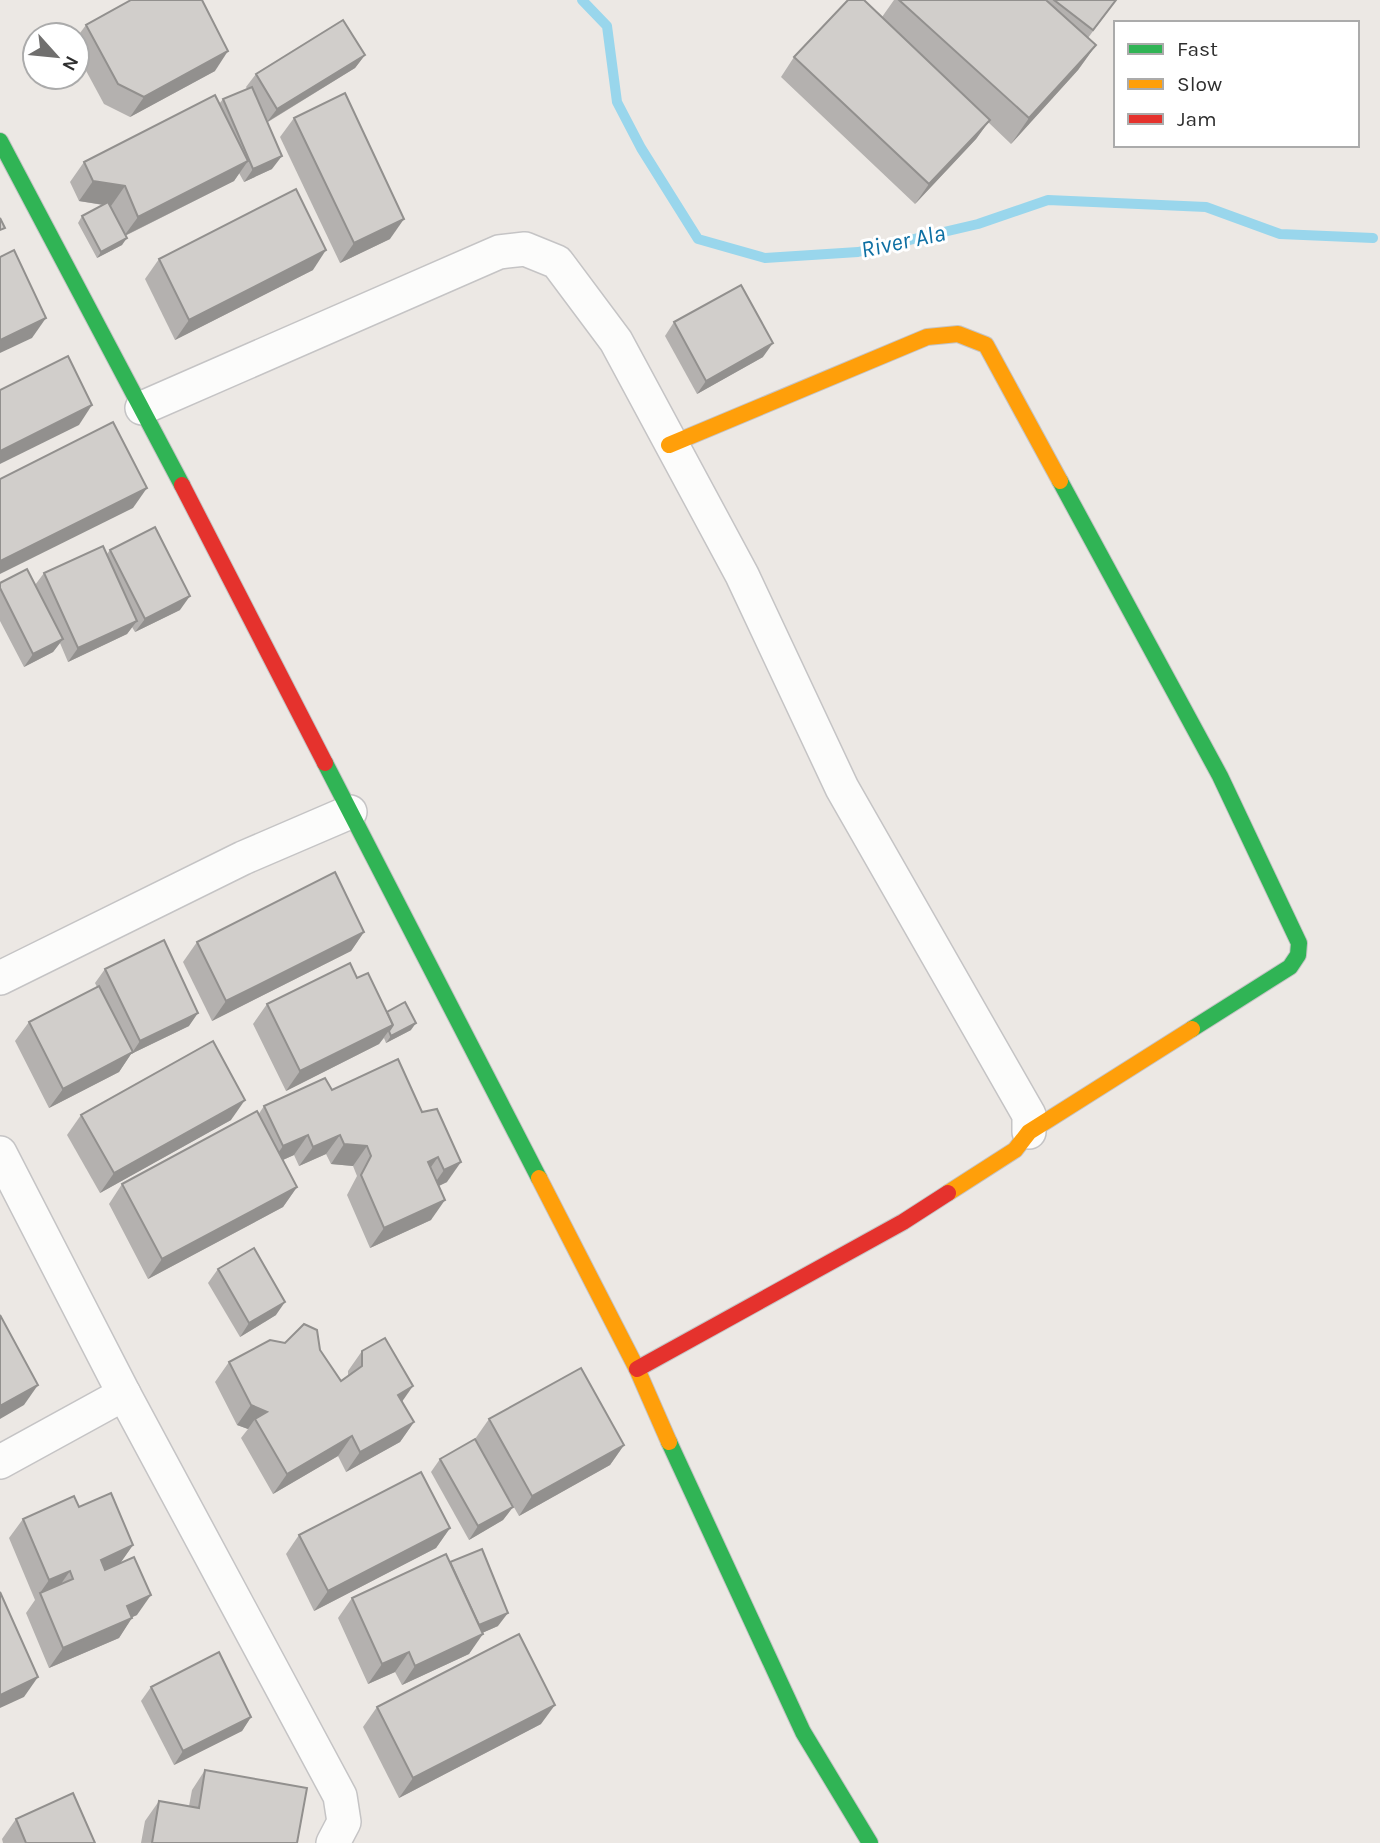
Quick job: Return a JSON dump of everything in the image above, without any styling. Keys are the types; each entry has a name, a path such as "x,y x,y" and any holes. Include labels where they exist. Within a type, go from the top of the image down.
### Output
{"street":[{"path":"0,141 142,408 637,1369 719,1554 803,1732 870,1843"},
{"path":"142,408 499,252 525,249 557,262 616,341 742,575 842,788 1030,1115 1029,1132"},
{"path":"637,1369 903,1222 1015,1150 1029,1132 1290,967 1298,955 1298,943 1220,776 986,345 973,335 956,331 927,337 670,445"},
{"path":"0,978 243,858 350,812"},
{"path":"0,1153 124,1394 340,1796 344,1822 333,1843"},
{"path":"0,1462 124,1394"}],"building":[{"path":"131,0 202,0 228,51 144,97 118,84 91,34 91,22"},
{"path":"848,0 864,0 990,120 929,184 794,57"},
{"path":"899,0 1046,0 1096,45 1029,118"},
{"path":"1054,0 1116,0 1093,30"},
{"path":"343,20 365,55 277,109 256,74"},
{"path":"252,87 282,156 253,169 223,99"},
{"path":"345,93 404,219 354,243 294,118"},
{"path":"215,95 248,161 138,217 125,186 93,181 84,162"},
{"path":"296,189 326,250 189,320 159,259"},
{"path":"108,202 127,238 101,252 82,216"},
{"path":"14,250 46,318 0,340 0,257"},
{"path":"741,285 773,343 706,381 674,322"},
{"path":"68,356 92,405 0,451 0,390"},
{"path":"113,422 147,488 0,561 0,479"},
{"path":"155,527 190,596 145,619 110,550"},
{"path":"103,546 137,621 78,648 44,573"},
{"path":"27,569 63,639 33,654 0,588 0,583"},
{"path":"335,872 364,932 226,1001 197,942"},
{"path":"164,940 198,1013 140,1041 105,969"},
{"path":"350,963 357,978 368,973 393,1025 300,1071 267,1004"},
{"path":"99,986 133,1052 63,1089 29,1022"},
{"path":"405,1002 416,1023 391,1036 389,1031 393,1025 387,1012"},
{"path":"213,1041 245,1100 114,1173 81,1115"},
{"path":"398,1059 422,1112 437,1109 461,1162 444,1170 438,1157 428,1162 445,1200 384,1228 361,1175 371,1156 367,1146 344,1144 340,1135 313,1147 308,1135 283,1146 264,1106 325,1078 332,1090"},
{"path":"257,1111 297,1187 162,1259 122,1184"},
{"path":"254,1248 285,1302 249,1323 218,1269"},
{"path":"0,1315 38,1385 0,1406"},
{"path":"304,1324 317,1330 320,1350 341,1381 362,1366 362,1351 385,1338 413,1386 398,1395 414,1422 360,1452 352,1436 287,1474 255,1419 267,1412 251,1405 229,1362 270,1340 285,1343"},
{"path":"581,1368 624,1445 532,1496 489,1419"},
{"path":"475,1439 513,1507 478,1526 440,1459"},
{"path":"421,1472 450,1528 328,1591 299,1535"},
{"path":"111,1493 133,1545 101,1560 105,1570 134,1557 151,1595 127,1606 132,1618 63,1648 40,1593 73,1579 70,1571 49,1580 23,1519 74,1496 79,1507"},
{"path":"482,1549 508,1613 479,1625 450,1562"},
{"path":"446,1554 483,1634 415,1666 409,1652 382,1664 352,1598"},
{"path":"0,1592 38,1677 0,1695"},
{"path":"519,1634 555,1705 413,1778 377,1707"},
{"path":"219,1652 251,1717 183,1751 151,1687"},
{"path":"205,1770 307,1788 297,1843 152,1843 159,1801 199,1808"},
{"path":"73,1793 95,1843 26,1843 16,1819"}],"waterway":[{"name":"River Ala","path":"582,0 607,26 617,102 641,148 698,239 765,258 858,252 978,224 1048,200 1206,207 1280,234 1373,238"}],"traffic: fast":[{"path":"0,141 182,485"},
{"path":"1060,481 1220,776 1299,943 1298,955 1290,967 1192,1029"},
{"path":"325,763 539,1178"},
{"path":"669,1442 803,1732 870,1843"}],"traffic: slow":[{"path":"669,445 927,337 958,334 986,345 1060,481"},
{"path":"948,1193 1015,1150 1029,1132 1192,1029"},
{"path":"539,1178 637,1369 669,1442"}],"traffic: jam":[{"path":"182,485 325,763"},
{"path":"637,1369 903,1222 948,1193"}]}
